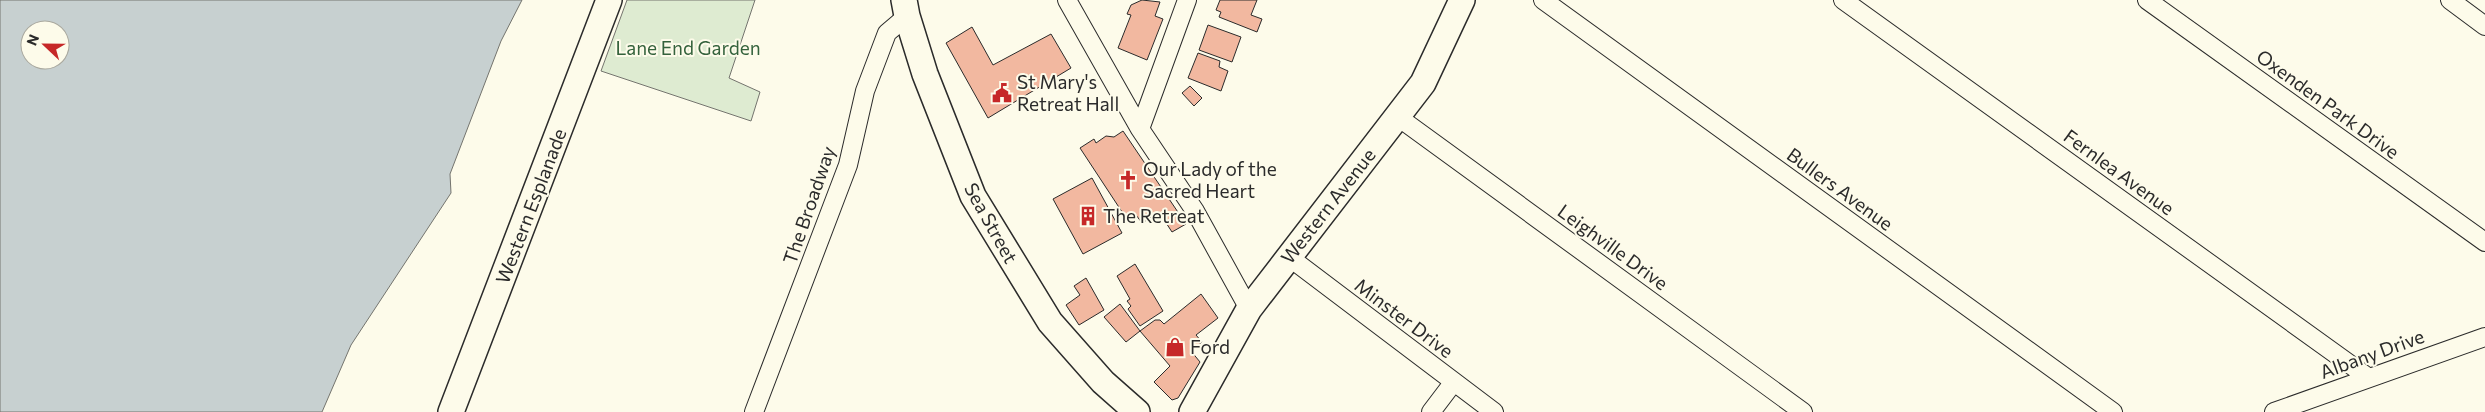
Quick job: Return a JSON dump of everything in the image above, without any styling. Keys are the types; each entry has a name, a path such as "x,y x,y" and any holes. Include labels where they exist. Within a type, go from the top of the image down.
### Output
{"street":[{"name":"Western Esplanade","path":"451,412 609,0"},
{"path":"1067,0 1140,129 1195,211 1249,309"},
{"path":"1140,129 1187,0"},
{"name":"Western Avenue","path":"1192,412 1249,309 1423,83 1462,0"},
{"name":"Bullers Avenue","path":"1542,0 2113,412"},
{"name":"Fernlea Avenue","path":"1843,0 2370,378"},
{"name":"Oxenden Park Drive","path":"2146,0 2485,242"},
{"path":"2450,0 2485,26"},
{"name":"The Broadway","path":"754,412 848,165 865,91 887,33 905,8"},
{"name":"Sea Street","path":"905,8 948,137 973,196 1050,322 1103,382 1137,412"},
{"name":"Leighville Drive","path":"1398,117 1803,412"},
{"name":"Minster Drive","path":"1289,257 1453,383 1494,412"},
{"name":"Albany Drive","path":"2274,412 2485,337"},
{"path":"1431,412 1453,383"}],"green space":[{"name":"Lane End Garden","path":"627,0 755,0 729,78 760,92 751,121 601,71"}],"shaded area":[{"path":"0,0 522,0 501,41 450,174 451,193 351,345 322,412 0,412"}],"building":[{"path":"1142,0 1160,2 1155,16 1163,19 1147,60 1118,48 1131,15 1127,14 1131,5"},
{"path":"1220,0 1257,0 1251,15 1262,19 1257,32 1219,17 1221,12 1216,10"},
{"path":"1208,25 1241,37 1232,62 1199,50"},
{"name":"St Mary's Retreat Hall","path":"972,27 993,65 1051,34 1071,68 988,118 946,43"},
{"path":"1198,53 1220,61 1219,67 1228,71 1221,91 1188,78"},
{"path":"1190,86 1202,98 1194,106 1182,93"},
{"name":"Our Lady of the Sacred Heart","path":"1123,131 1186,224 1172,232 1159,212 1142,223 1136,215 1128,221 1080,148 1094,139 1096,143 1106,136 1114,137"},
{"name":"The Retreat","path":"1092,178 1122,233 1083,254 1053,199"},
{"path":"1135,264 1163,311 1140,326 1128,309 1131,306 1127,301 1130,299 1117,276"},
{"path":"1086,278 1104,310 1079,325 1066,305 1080,295 1074,286"},
{"name":"Ford","path":"1201,294 1218,318 1196,335 1202,342 1191,351 1200,362 1178,398 1172,400 1154,382 1170,366 1140,331 1155,320 1160,320 1164,324"},
{"path":"1120,304 1140,331 1126,342 1104,317"}],"place":[{"name":"St Mary's Retreat Hall","path":"1002,93"},
{"name":"Our Lady of the Sacred Heart","path":"1128,180"},
{"name":"The Retreat","path":"1088,216"},
{"name":"Ford","path":"1175,347"}]}
